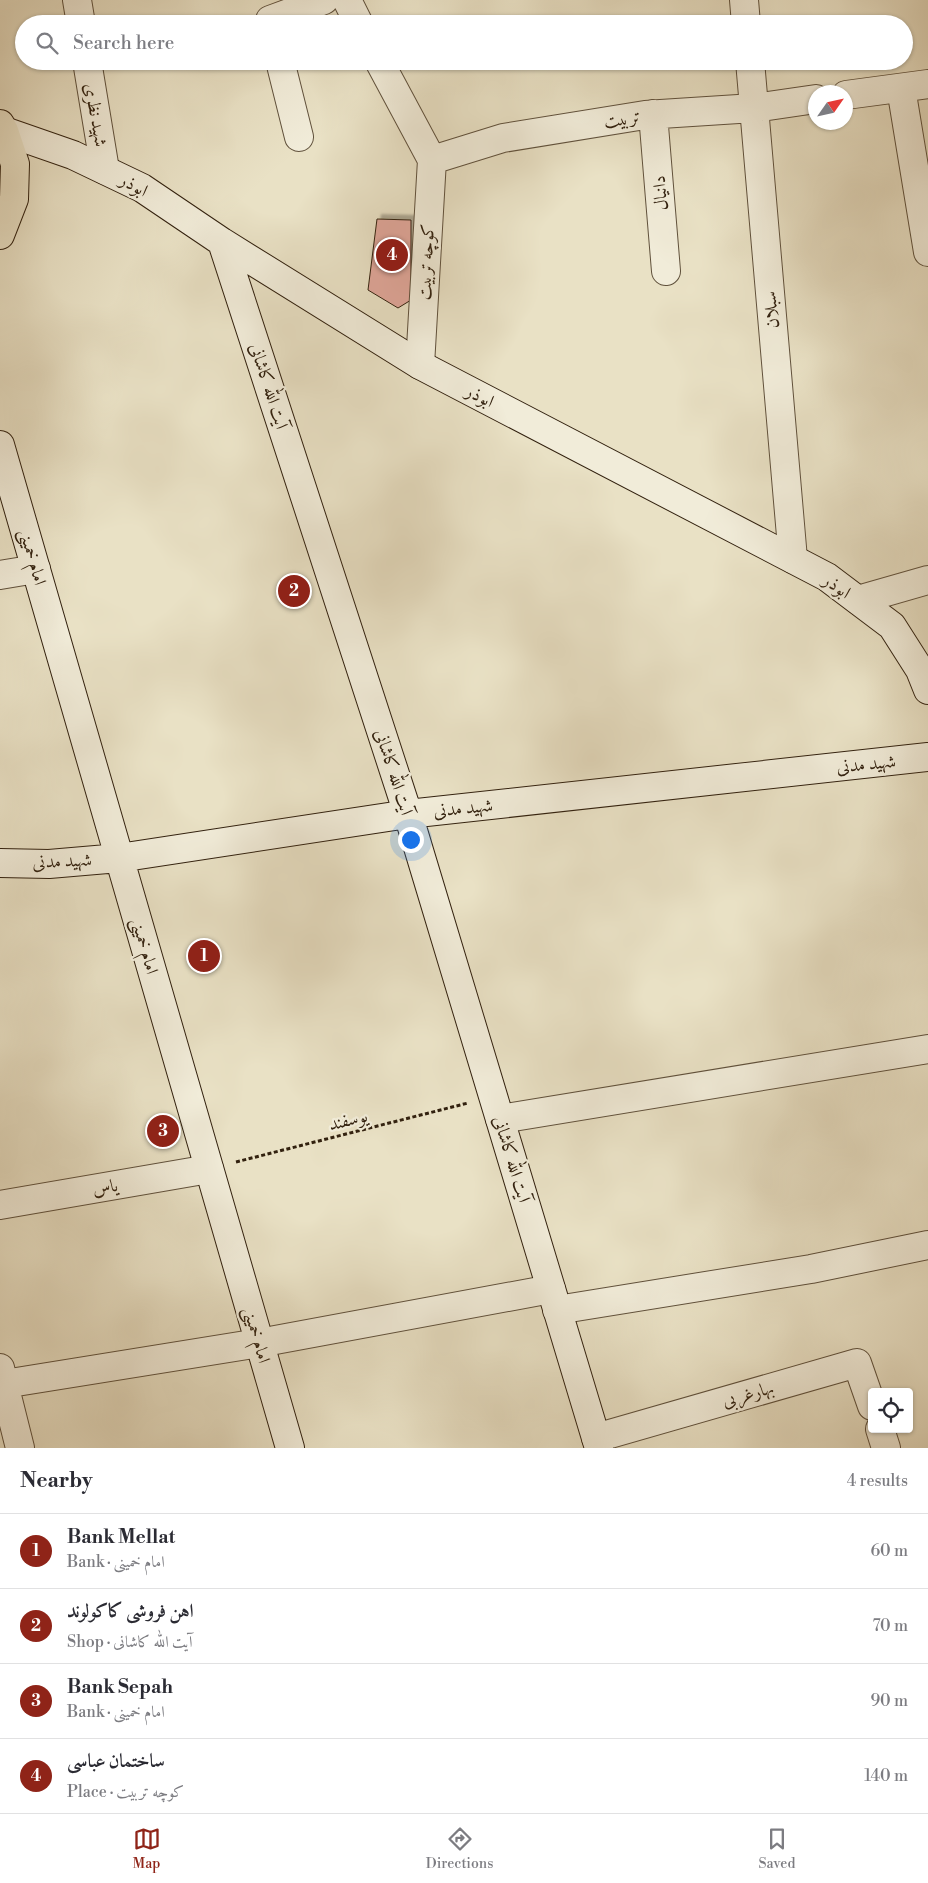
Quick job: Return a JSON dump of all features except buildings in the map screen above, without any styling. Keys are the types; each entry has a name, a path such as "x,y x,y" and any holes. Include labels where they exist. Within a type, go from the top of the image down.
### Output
{"main road":[{"path":"77,0 80,15"},
{"path":"269,15 324,0"},
{"path":"347,0 355,15"},
{"path":"744,0 745,15"},
{"name":"شهید نظری","path":"88,70 105,170"},
{"path":"282,70 299,137"},
{"path":"384,70 432,160"},
{"name":"سبلان","path":"751,70 793,559"},
{"path":"853,94 928,84"},
{"path":"901,88 928,252"},
{"name":"تربیت","path":"432,160 503,138 653,114 754,108 808,100"},
{"name":"دانیال","path":"653,114 666,272"},
{"path":"0,236 14,199 15,164 2,127"},
{"name":"ابوذر","path":"2,127 73,155 142,188 222,242 420,365 827,577 892,626 920,670 928,690"},
{"name":"کوچه تربیت","path":"420,365 432,160"},
{"name":"آیت الله کاشانی","path":"222,242 408,814 597,1443"},
{"name":"امام خمینی","path":"0,445 290,1448"},
{"path":"0,575 36,569"},
{"path":"858,600 928,580"},
{"name":"شهید مدنی","path":"0,863 49,864 119,858 408,814 928,757"},
{"path":"497,1108 928,1049"},
{"name":"یاس","path":"0,1204 209,1169"},
{"path":"20,1448 4,1393 259,1343 554,1300 811,1269 928,1244"},
{"name":"بهارغربی","path":"597,1443 857,1363 868,1395"},
{"path":"881,1433 886,1448"}],"path":[{"name":"یوسفند","path":"209,1169 497,1108"}],"place":[{"name":"ساختمان عباسی","path":"392,255"},
{"name":"اهن فروشی کاکولوند","path":"294,591"},
{"name":"Bank Mellat","path":"204,956"},
{"name":"Bank Sepah","path":"163,1131"}]}
